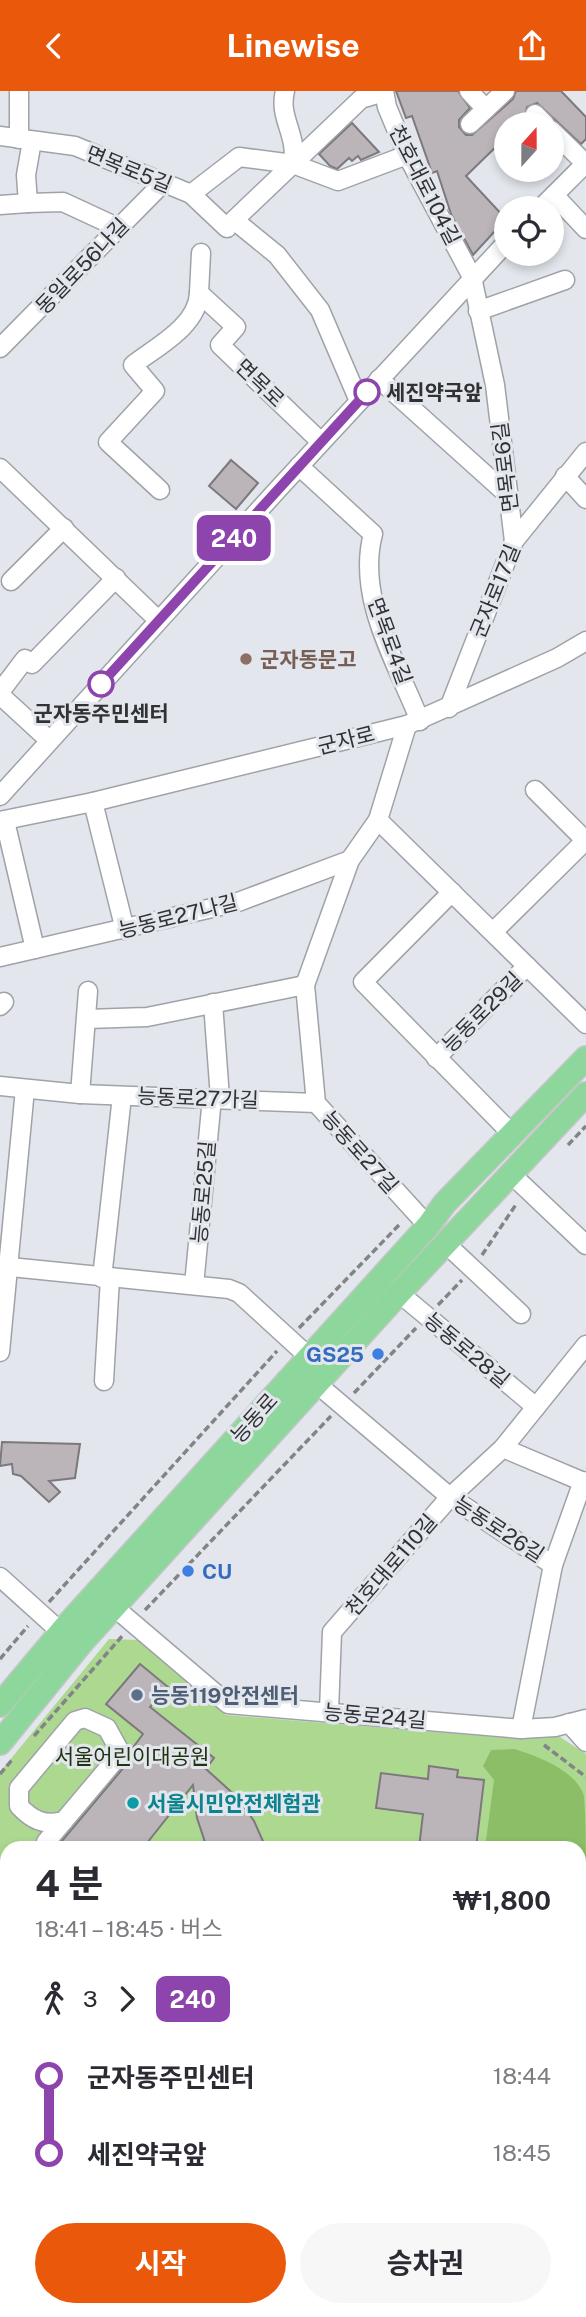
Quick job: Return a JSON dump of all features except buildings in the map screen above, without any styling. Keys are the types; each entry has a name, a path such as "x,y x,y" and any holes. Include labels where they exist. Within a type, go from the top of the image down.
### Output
{"main road":[{"name":"능동로","path":"0,1705 96,1592 428,1226 444,1203 586,1058"},
{"name":"능동로","path":"9,1748 114,1607 445,1243 519,1181 586,1094"},
{"name":"능동로24길","path":"96,1592 114,1607"}],"street":[{"path":"19,91 26,139 28,203"},
{"path":"285,91 283,106 296,146 293,164"},
{"path":"469,91 486,109"},
{"path":"470,124 505,91"},
{"path":"230,224 361,99 384,92"},
{"name":"천호대로104길","path":"384,92 387,107 407,155 472,277"},
{"name":"면목로5길","path":"0,136 75,146 191,194 277,255 320,310 359,401"},
{"path":"564,142 586,163 554,195 586,229"},
{"path":"191,194 239,157 293,164 338,181 407,155"},
{"name":"동일로56나길","path":"0,348 163,183"},
{"path":"0,205 64,202 120,228"},
{"path":"160,490 108,442 155,391 132,365 185,325 199,301 201,253"},
{"path":"0,796 494,255"},
{"name":"면목로6길","path":"472,277 495,385 514,541"},
{"path":"478,311 565,280"},
{"name":"면목로","path":"199,293 236,327 220,345 321,442"},
{"path":"379,379 508,495"},
{"name":"군자로17길","path":"449,708 514,541 586,452"},
{"name":"면목로4길","path":"299,466 373,534 367,570 373,604 414,723"},
{"path":"565,476 586,499"},
{"path":"4,479 64,528 158,620"},
{"path":"11,581 64,528"},
{"path":"49,740 0,694 25,659 32,664 116,578"},
{"name":"군자로","path":"35,949 2,821 93,802 414,723 557,658 586,641"},
{"name":"능동로27길","path":"414,723 378,820 350,860 305,985 316,1103 428,1226"},
{"path":"493,932 586,841 535,790"},
{"path":"93,802 125,930"},
{"name":"능동로29길","path":"378,820 586,1024"},
{"name":"능동로27나길","path":"0,957 238,902 350,860"},
{"path":"452,892 363,982 512,1134"},
{"name":"능동로29길","path":"436,1058 527,966"},
{"path":"87,1019 148,1017 305,985"},
{"path":"80,1094 88,991"},
{"path":"213,1003 216,1098"},
{"name":"능동로27가길","path":"0,1086 80,1094 316,1103"},
{"path":"0,1352 8,1176 25,1089"},
{"path":"104,1381 106,1278 122,1096"},
{"name":"능동로25길","path":"194,1285 216,1098"},
{"path":"519,1181 586,1245"},
{"path":"445,1243 521,1314"},
{"path":"4,1266 194,1285 239,1293 309,1357"},
{"name":"능동로28길","path":"399,1293 536,1407"},
{"name":"천호대로110길","path":"329,1711 332,1632 450,1497 503,1448 586,1345"},
{"name":"능동로26길","path":"317,1384 450,1497 553,1565 528,1729"},
{"path":"503,1448 585,1482 553,1565"},
{"path":"0,1577 61,1632"},
{"name":"능동로24길","path":"114,1607 228,1704 528,1729 577,1721 586,1742"},
{"path":"47,1841 64,1821 116,1759 118,1748 114,1737 95,1720 85,1718 68,1725 19,1788 19,1806 36,1820 44,1823 64,1821"}],"path":[{"path":"561,1153 586,1126"},
{"path":"26,1744 134,1624 472,1269 519,1181"},
{"path":"528,1729 548,1750 586,1777"},
{"path":"0,1774 9,1748"}],"green space":[{"name":"서울어린이대공원","path":"109,1639 139,1640 226,1715 508,1738 557,1735 586,1754 586,1841 0,1841 0,1772"},
{"path":"514,1749 555,1765 573,1779 584,1796 586,1841 486,1841 494,1780 483,1766 491,1750"}],"bus line":[{"name":"240","path":"101,684 367,392"}],"place":[{"name":"세진약국앞","path":"367,392"},
{"name":"군자동문고","path":"246,659"},
{"name":"군자동주민센터","path":"101,684"},
{"name":"GS25","path":"378,1354"},
{"name":"CU","path":"188,1571"},
{"name":"능동119안전센터","path":"137,1695"},
{"name":"서울시민안전체험관","path":"133,1803"}]}
